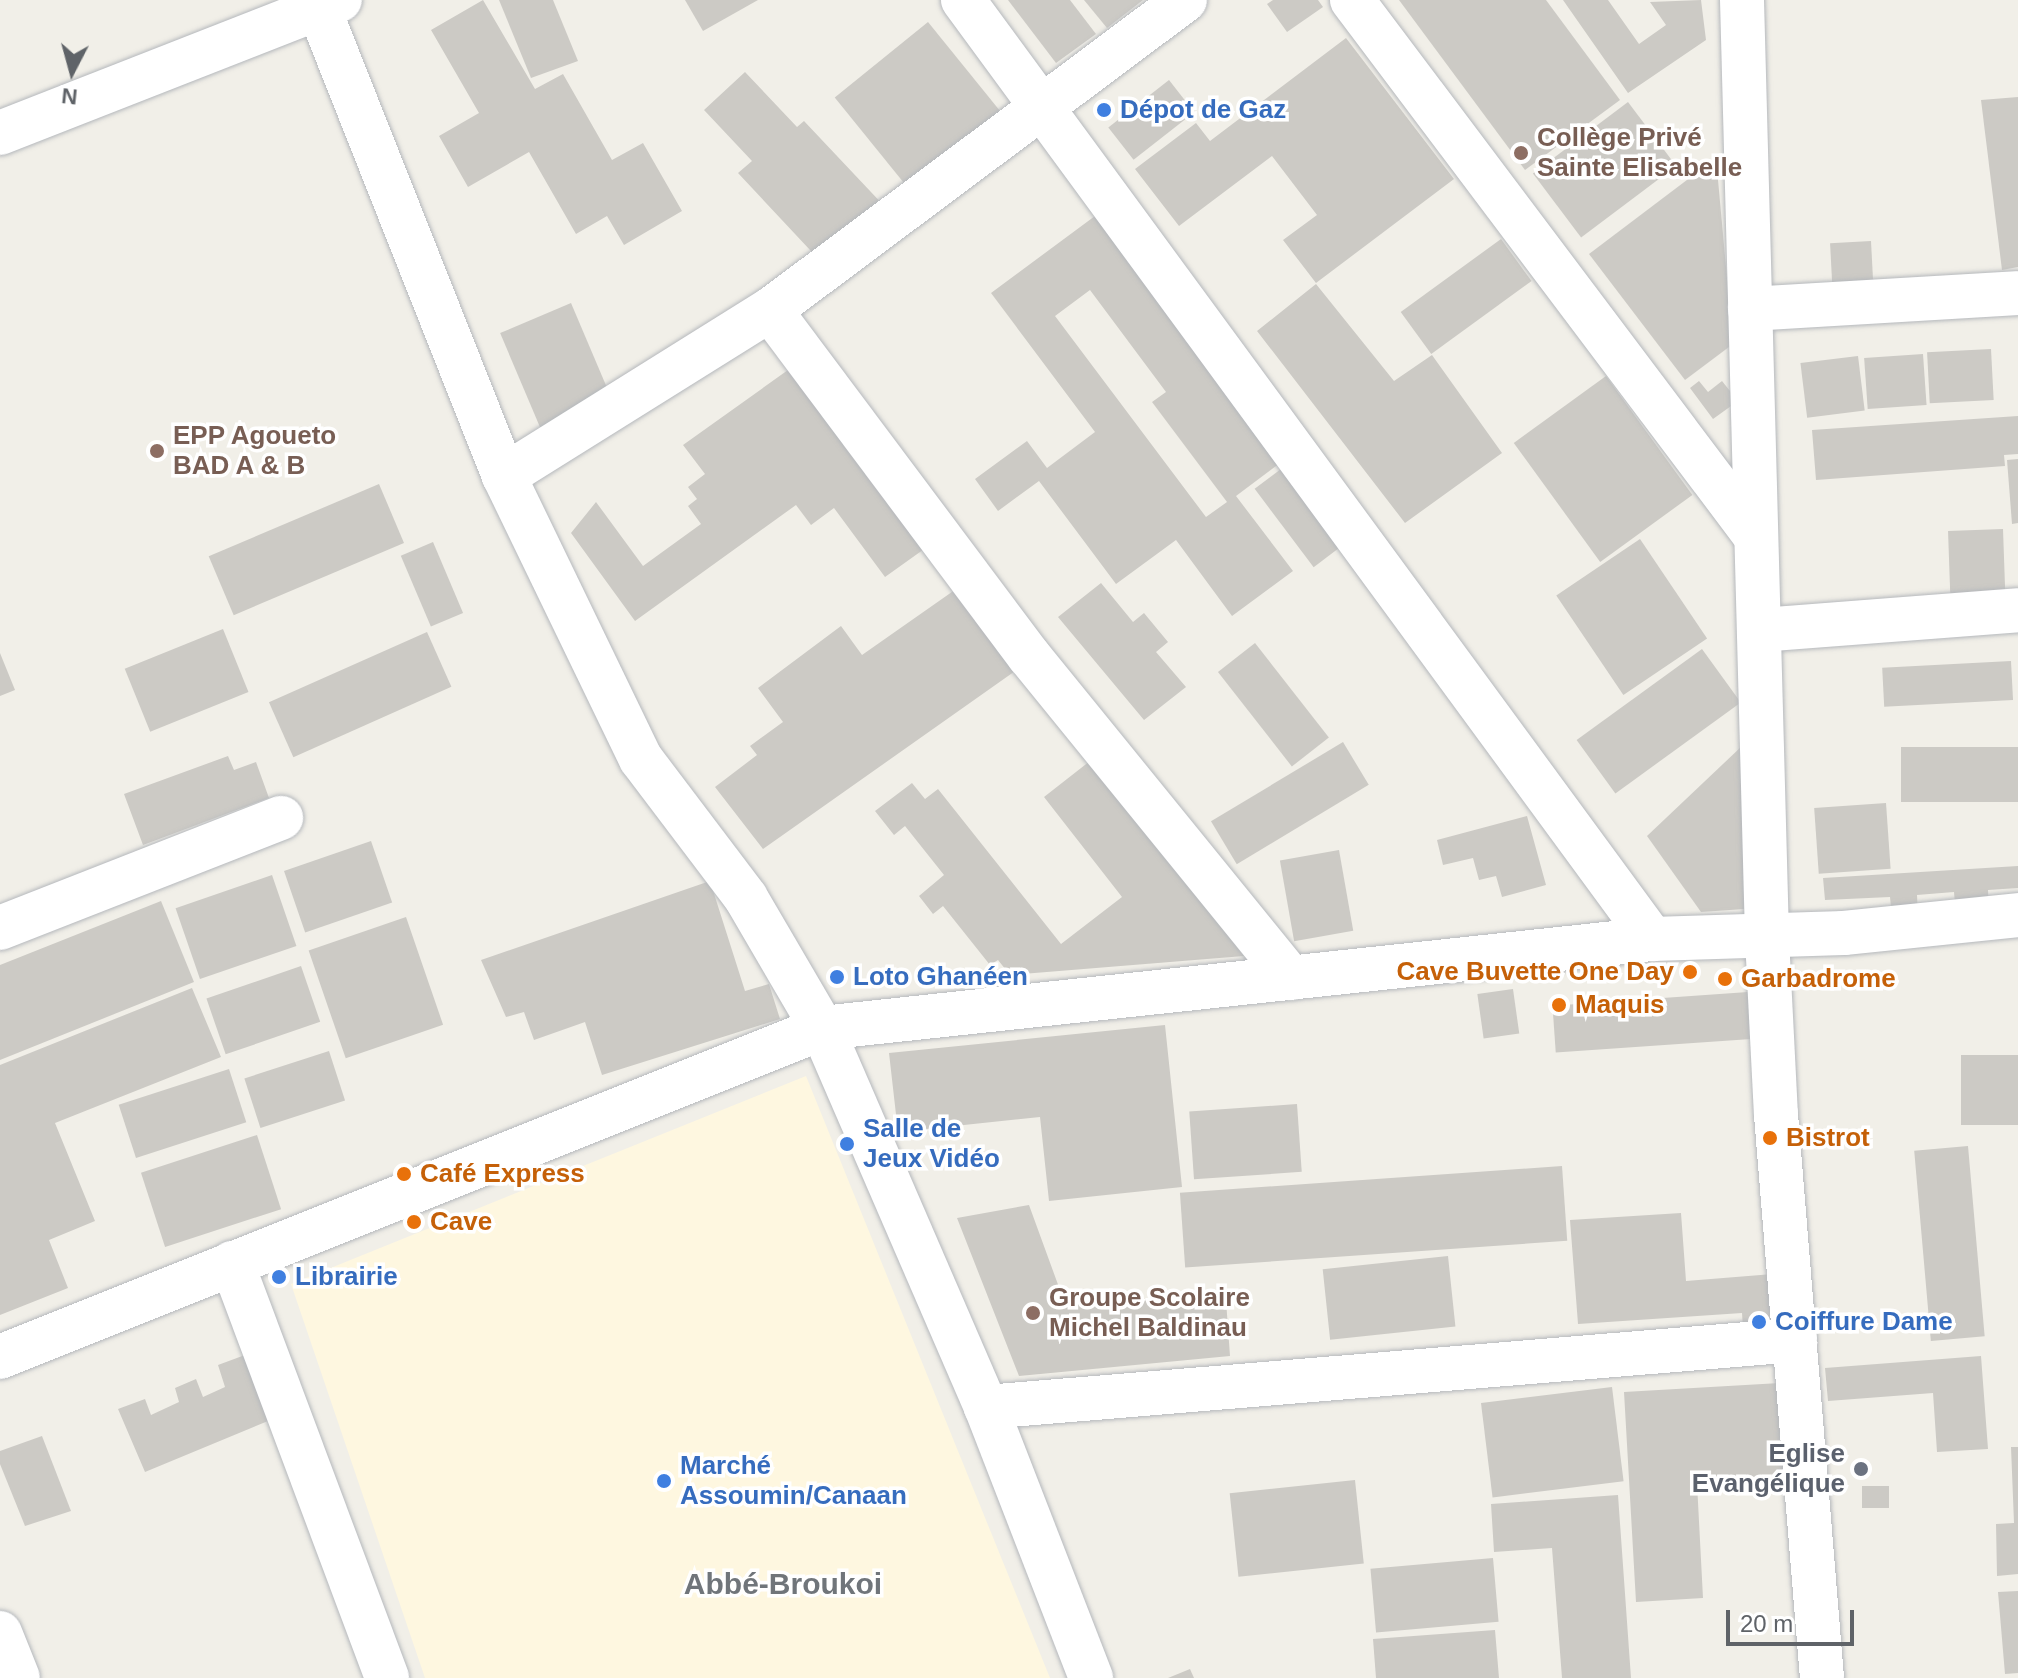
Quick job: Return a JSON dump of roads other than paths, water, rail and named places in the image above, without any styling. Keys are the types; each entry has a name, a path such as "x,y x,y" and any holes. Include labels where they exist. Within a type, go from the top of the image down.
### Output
{"street":[{"path":"963,0 1043,102 1652,939"},
{"path":"504,476 770,310 1043,102 1185,0"},
{"path":"1352,0 1756,537"},
{"path":"1742,0 1767,938 1822,1678"},
{"path":"0,133 330,5 504,476 641,759 746,898 822,1028 986,1407 1091,1678"},
{"path":"1750,309 2018,293"},
{"path":"770,310 1029,656 1291,978"},
{"path":"1761,630 2018,610"},
{"path":"0,928 281,818"},
{"path":"0,1357 822,1028 1652,939 1767,938 2018,915"},
{"path":"232,1263 387,1678"},
{"path":"986,1407 1795,1340"},
{"path":"0,1633 18,1678"}],"place":[{"name":"Dépot de Gaz","path":"1104,110"},
{"name":"Collège Privé Sainte Elisabelle","path":"1521,153"},
{"name":"EPP Agoueto BAD A & B","path":"157,451"},
{"name":"Cave Buvette One Day","path":"1690,972"},
{"name":"Loto Ghanéen","path":"837,977"},
{"name":"Garbadrome","path":"1725,979"},
{"name":"Maquis","path":"1559,1005"},
{"name":"Bistrot","path":"1770,1138"},
{"name":"Salle de Jeux Vidéo","path":"847,1144"},
{"name":"Café Express","path":"404,1174"},
{"name":"Cave","path":"414,1222"},
{"name":"Librairie","path":"279,1277"},
{"name":"Groupe Scolaire Michel Baldinau","path":"1033,1313"},
{"name":"Coiffure Dame","path":"1759,1322"},
{"name":"Eglise Evangélique","path":"1861,1469"},
{"name":"Marché Assoumin/Canaan","path":"664,1481"}],"district":[{"name":"Abbé-Broukoi","path":"783,1584"}]}
